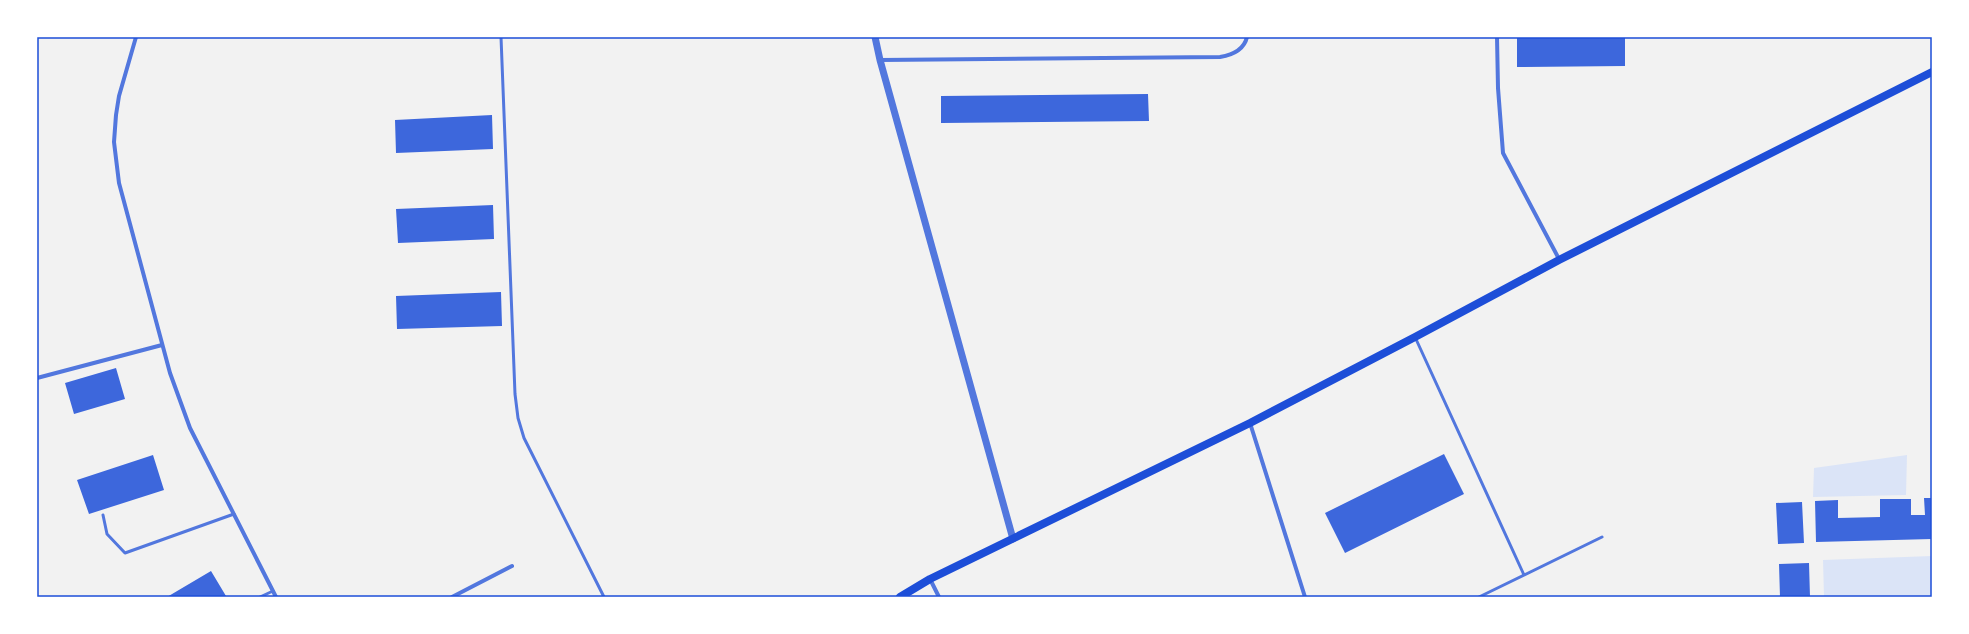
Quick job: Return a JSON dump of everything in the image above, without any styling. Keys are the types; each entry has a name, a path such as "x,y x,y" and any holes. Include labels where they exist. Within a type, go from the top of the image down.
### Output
{"main road":[{"path":"900,597 930,579 1250,422 1416,337 1560,260 1932,72"}],"street":[{"path":"136,37 119,96 116,115 114,149 118,183 170,373 190,428 276,597"},
{"path":"875,37 880,60 1013,539"},
{"path":"880,60 1220,57 1230,56 1238,51 1246,42 1247,37"},
{"path":"1498,37 1498,88 1503,153 1560,260"},
{"path":"37,378 162,345"},
{"path":"1250,422 1305,597"},
{"path":"452,597 512,566"},
{"path":"930,579 939,597"}],"lane":[{"path":"501,37 515,394 518,418 524,438 604,597"},
{"path":"1416,337 1524,575"},
{"path":"103,515 107,534 125,553 234,514"},
{"path":"1479,597 1602,537"},
{"path":"260,597 273,591"}],"shaded area":[{"path":"1907,455 1906,495 1813,497 1814,468"},
{"path":"1932,556 1932,597 1824,597 1823,560"}],"building":[{"path":"1517,37 1625,37 1625,66 1517,67"},
{"path":"1148,94 1149,121 941,123 941,96"},
{"path":"492,115 493,149 396,153 395,120"},
{"path":"493,205 494,239 398,243 396,209"},
{"path":"501,292 502,326 397,329 396,296"},
{"path":"116,368 125,399 74,414 65,383"},
{"path":"1444,454 1464,494 1345,553 1325,513"},
{"path":"153,455 164,490 89,514 77,480"},
{"path":"1924,498 1932,498 1932,539 1816,542 1815,501 1838,500 1838,518 1880,517 1880,499 1911,499 1911,515 1925,515"},
{"path":"1802,502 1804,543 1778,544 1776,503"},
{"path":"1809,563 1810,597 1780,597 1779,564"},
{"path":"211,571 226,596 167,597"}]}
